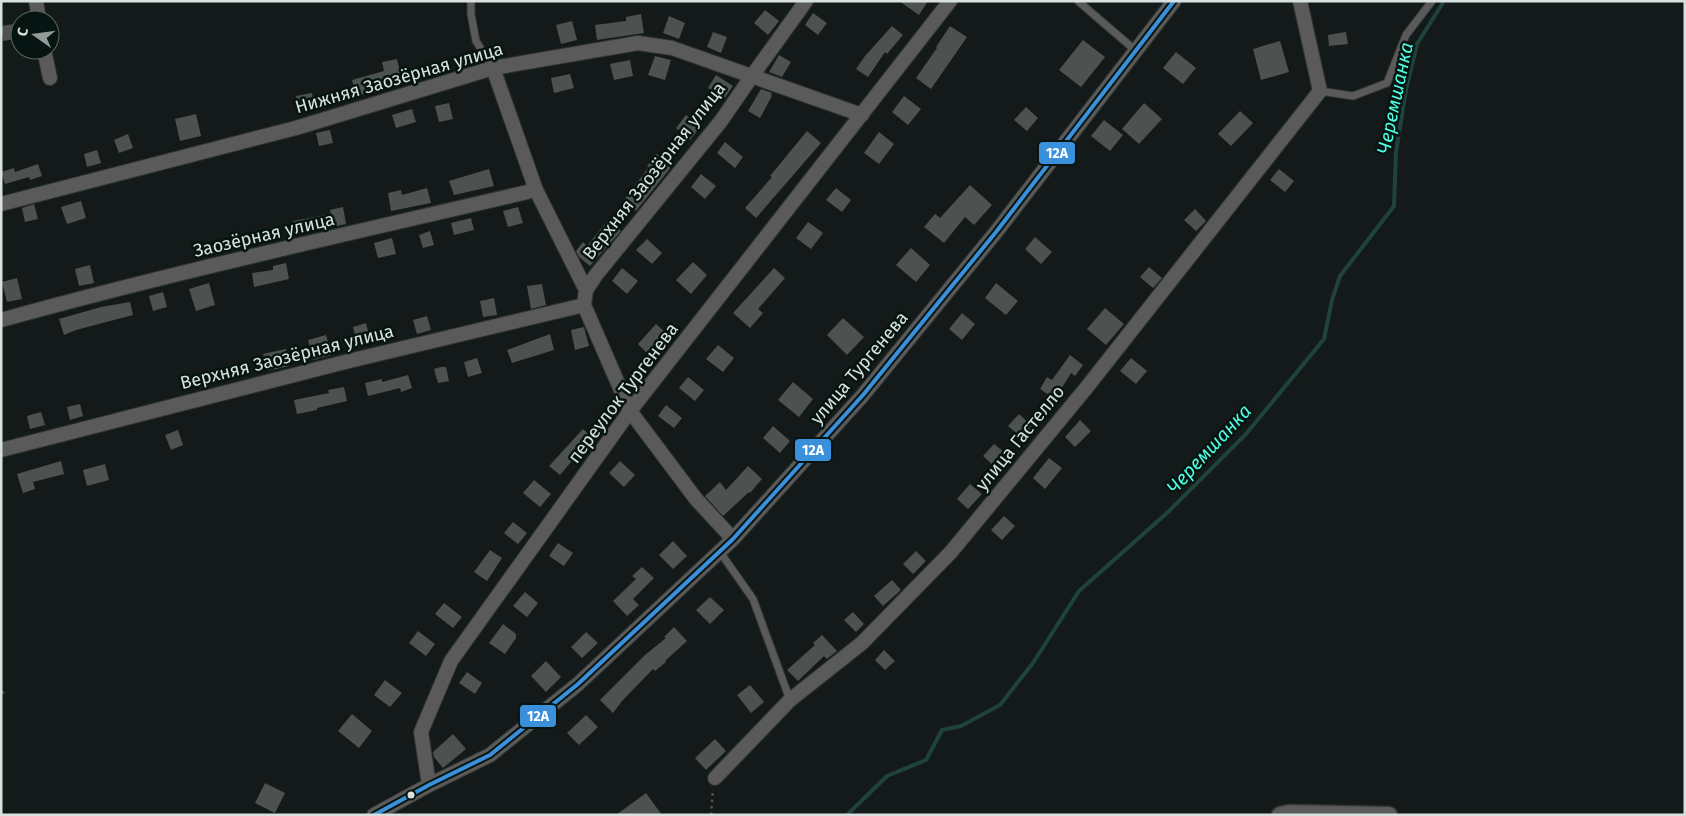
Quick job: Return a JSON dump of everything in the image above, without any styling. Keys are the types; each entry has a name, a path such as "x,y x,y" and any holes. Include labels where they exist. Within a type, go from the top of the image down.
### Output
{"street":[{"name":"Верхняя Заозёрная улица","path":"586,290 596,275 721,121 806,1"},
{"name":"переулок Тургенева","path":"429,785 421,732 451,661 630,411 950,1"},
{"name":"улица Тургенева","path":"429,785 490,755 578,684 733,539 863,395 996,232 1174,1"},
{"path":"1300,1 1320,90"},
{"name":"Нижняя Заозёрная улица","path":"1,204 296,128 493,68 638,43 672,48 862,115"},
{"path":"46,60 50,78"},
{"path":"493,68 536,190 586,290 584,305 630,411 696,499 733,539"},
{"name":"улица Гастелло","path":"715,778 790,700 862,643 951,552 1105,364 1320,90"},
{"name":"Заозёрная улица","path":"1,320 72,300 536,190"},
{"name":"Верхняя Заозёрная улица","path":"1,450 339,363 584,305"},
{"path":"374,815 429,785"},
{"path":"1280,815 1308,813 1389,815"}],"lane":[{"path":"471,1 471,14 476,41 493,68"},
{"path":"1078,1 1135,50"},
{"path":"1320,90 1353,96 1387,83 1406,35 1432,1"},
{"path":"720,552 753,599 790,700"}],"path":[{"path":"1,685 1,698"},
{"path":"711,815 715,778"}],"building":[{"path":"899,1 928,1 919,15"},
{"path":"765,10 779,21 768,35 754,23"},
{"path":"813,13 827,23 818,35 805,25"},
{"path":"641,14 644,33 597,40 595,25 626,21 626,17"},
{"path":"669,16 685,23 679,39 663,33"},
{"path":"572,21 577,40 561,44 556,25"},
{"path":"10,25 10,40 3,41 1,26"},
{"path":"892,26 903,35 887,54 885,52 868,77 856,69"},
{"path":"950,26 967,37 931,89 916,78"},
{"path":"713,32 727,37 721,53 707,47"},
{"path":"1346,32 1348,44 1329,46 1328,35"},
{"path":"1083,40 1105,57 1081,87 1059,70"},
{"path":"1280,41 1289,72 1261,80 1253,49"},
{"path":"1176,52 1196,68 1183,84 1163,68"},
{"path":"779,55 791,62 782,77 769,72"},
{"path":"655,56 671,60 665,80 648,75"},
{"path":"397,59 403,84 356,96 352,80 384,71 382,62"},
{"path":"630,60 633,76 614,80 610,64"},
{"path":"570,74 574,88 554,93 551,78"},
{"path":"716,75 733,86 724,99 708,88"},
{"path":"761,89 772,93 772,96 760,118 748,111"},
{"path":"312,93 315,107 299,111 296,96"},
{"path":"904,96 921,109 908,125 892,112"},
{"path":"449,103 453,119 439,122 435,106"},
{"path":"1144,103 1162,119 1139,144 1122,129"},
{"path":"1026,107 1038,118 1027,131 1014,120"},
{"path":"412,109 416,122 396,128 392,115"},
{"path":"1240,111 1253,123 1231,146 1218,134"},
{"path":"196,114 201,136 180,141 175,119"},
{"path":"686,115 700,127 690,140 676,128"},
{"path":"1104,120 1123,135 1110,151 1091,136"},
{"path":"330,130 333,143 319,146 316,133"},
{"path":"807,131 821,143 756,218 745,208 772,177 770,176"},
{"path":"879,132 894,144 879,164 864,153"},
{"path":"128,134 133,148 119,153 114,140"},
{"path":"725,142 743,157 735,168 717,153"},
{"path":"97,150 101,163 87,167 84,154"},
{"path":"657,154 672,166 636,211 623,201"},
{"path":"38,164 42,176 30,180 29,177 5,184 1,172 14,168 15,172"},
{"path":"489,169 494,186 454,195 449,181"},
{"path":"1279,169 1294,181 1285,192 1270,180"},
{"path":"701,174 716,186 705,199 691,187"},
{"path":"970,185 992,205 974,225 965,217 944,243 924,227 935,214 940,218"},
{"path":"427,188 431,203 391,211 388,193 401,190 402,195"},
{"path":"836,188 851,200 842,212 826,200"},
{"path":"81,201 86,218 67,224 61,207"},
{"path":"34,204 38,219 25,222 22,208"},
{"path":"343,207 346,224 295,235 293,221 331,214 330,210"},
{"path":"518,207 523,223 508,227 503,211"},
{"path":"1195,209 1206,221 1196,231 1184,220"},
{"path":"471,218 474,230 454,235 451,223"},
{"path":"608,220 621,231 590,266 579,257 576,251 583,242 587,246"},
{"path":"808,222 823,233 811,249 796,238"},
{"path":"430,231 434,245 423,248 419,235"},
{"path":"1035,237 1052,252 1041,264 1025,249"},
{"path":"392,238 396,254 378,258 374,243"},
{"path":"647,239 662,253 652,264 636,250"},
{"path":"911,248 930,265 916,282 896,265"},
{"path":"693,262 707,275 691,294 676,280"},
{"path":"286,263 289,279 254,287 252,273 273,270 273,266"},
{"path":"90,265 94,283 79,286 75,269"},
{"path":"1149,267 1162,278 1153,288 1140,277"},
{"path":"622,268 638,281 627,294 612,281"},
{"path":"774,268 785,278 758,309 763,313 750,328 733,313"},
{"path":"17,278 22,299 7,302 2,282"},
{"path":"209,283 215,305 196,311 189,289"},
{"path":"996,283 1018,301 1006,315 985,298"},
{"path":"542,284 546,305 531,309 527,286"},
{"path":"163,292 167,307 153,311 149,296"},
{"path":"494,298 497,315 483,317 480,301"},
{"path":"130,302 133,315 64,335 59,319 101,307"},
{"path":"1105,308 1124,324 1106,345 1087,329"},
{"path":"962,313 975,324 962,340 949,329"},
{"path":"427,316 431,330 417,334 413,320"},
{"path":"843,318 864,337 847,355 827,335"},
{"path":"366,323 371,343 358,347 353,327"},
{"path":"656,324 666,333 647,353 638,344"},
{"path":"584,327 589,346 575,350 571,330"},
{"path":"550,334 554,350 512,363 507,350"},
{"path":"326,335 332,355 313,360 308,340"},
{"path":"718,345 734,358 723,372 706,359"},
{"path":"286,349 289,366 267,371 263,354"},
{"path":"1070,355 1083,365 1075,376 1071,373 1055,399 1040,389 1047,377 1052,380"},
{"path":"477,358 482,373 468,377 464,362"},
{"path":"1131,358 1147,371 1136,384 1120,371"},
{"path":"446,367 449,381 438,383 434,369"},
{"path":"408,375 412,388 401,392 400,388 368,396 365,383 382,379 382,382"},
{"path":"688,377 704,390 695,401 679,388"},
{"path":"793,382 813,399 799,417 778,400"},
{"path":"344,387 347,401 297,414 294,400 329,393 328,390"},
{"path":"80,404 83,416 70,420 67,407"},
{"path":"666,405 682,418 674,428 658,416"},
{"path":"41,412 45,425 30,429 27,416"},
{"path":"1019,414 1032,426 1022,438 1008,426"},
{"path":"1080,420 1091,431 1075,447 1065,437"},
{"path":"773,426 790,441 780,453 763,438"},
{"path":"583,429 595,440 584,452 581,450 560,475 549,466"},
{"path":"178,430 183,445 171,450 165,435"},
{"path":"994,444 1009,456 997,469 983,456"},
{"path":"1049,458 1062,468 1045,489 1033,478"},
{"path":"61,461 64,474 33,482 35,489 23,493 17,474"},
{"path":"620,461 635,475 624,487 609,473"},
{"path":"105,464 109,480 87,486 83,470"},
{"path":"748,466 762,479 750,493 723,516 705,496 720,482 726,490"},
{"path":"534,480 551,494 540,507 523,493"},
{"path":"970,484 982,494 968,509 957,499"},
{"path":"1004,516 1015,526 1002,540 991,530"},
{"path":"513,522 527,533 518,544 504,533"},
{"path":"673,541 687,556 673,569 659,555"},
{"path":"558,543 573,553 564,566 549,556"},
{"path":"490,550 502,558 487,581 474,572"},
{"path":"916,551 926,561 913,574 903,564"},
{"path":"642,567 654,578 633,599 639,605 627,616 613,601 636,579 632,576"},
{"path":"892,580 901,590 883,606 874,596"},
{"path":"525,592 538,603 527,617 513,606"},
{"path":"710,597 724,610 710,624 696,610"},
{"path":"444,603 462,617 453,628 435,614"},
{"path":"853,612 864,624 856,632 844,620"},
{"path":"503,624 516,634 516,638 505,654 489,643"},
{"path":"674,627 687,641 666,662 655,671 653,669 613,713 600,700 645,655 666,638 664,637"},
{"path":"418,631 435,644 426,656 409,643"},
{"path":"586,632 598,643 582,658 571,647"},
{"path":"822,635 837,651 827,659 824,656 798,681 787,670 815,645 813,643"},
{"path":"884,650 895,661 885,670 875,660"},
{"path":"546,661 561,677 546,692 531,676"},
{"path":"467,672 482,683 475,694 459,683"},
{"path":"385,680 402,693 390,707 374,695"},
{"path":"750,685 764,702 751,713 737,695"},
{"path":"352,714 372,731 359,748 338,731"},
{"path":"586,715 598,727 579,745 567,733"},
{"path":"453,734 466,749 443,768 434,757 433,752"},
{"path":"715,739 726,751 706,770 695,758"},
{"path":"265,783 285,793 275,813 255,803"},
{"path":"646,793 662,815 616,815"}],"waterway":[{"name":"Черемшанка","path":"847,815 887,776 926,760 942,730 961,726 1000,705 1033,663 1079,591 1167,513 1246,434 1324,339 1332,300 1340,276 1394,206 1396,152 1406,90 1417,44 1444,1"}],"transit line":[{"name":"12А","path":"374,815 490,755 578,684 733,539 863,395 996,232 1174,1"}]}
